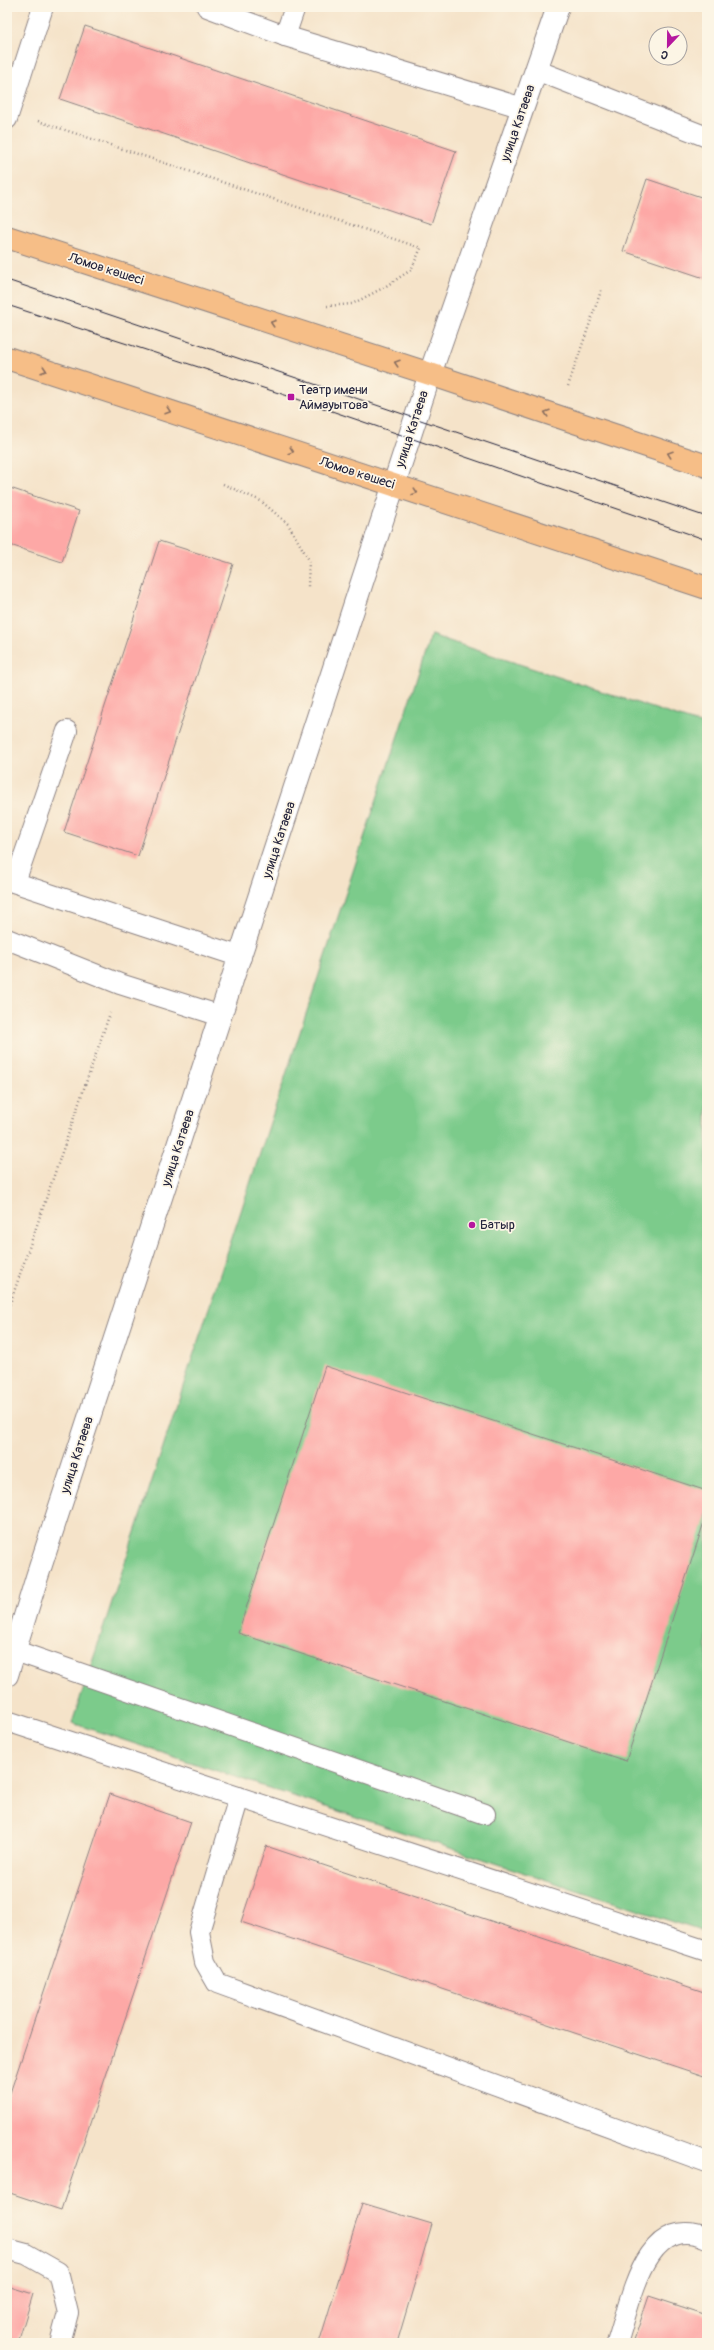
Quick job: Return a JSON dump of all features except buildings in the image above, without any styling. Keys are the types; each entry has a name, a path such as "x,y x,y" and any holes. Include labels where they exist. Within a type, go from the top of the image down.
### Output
{"main road":[{"name":"Ломов көшесі","path":"7,237 430,374 707,466"},
{"name":"Ломов көшесі","path":"7,358 707,588"}],"street":[{"name":"улица Катаева","path":"7,1675 11,1649 37,1577 241,957 393,485 430,374 558,7"}],"lane":[{"path":"8,115 43,7"},
{"path":"207,7 285,36 524,108"},
{"path":"285,36 295,7"},
{"path":"536,70 707,137"},
{"path":"67,731 11,881 241,957"},
{"path":"7,939 120,984 221,1016"},
{"path":"11,1649 485,1814"},
{"path":"7,1721 707,1951"},
{"path":"238,1797 199,1932 204,1962 217,1983 707,2162"},
{"path":"617,2343 644,2265 656,2245 674,2234 697,2234 707,2238"},
{"path":"7,2249 26,2254 58,2272 68,2313 60,2343"}],"path":[{"path":"8,115 421,248 411,270 383,288 352,304 320,305"},
{"path":"568,387 602,288"},
{"path":"223,484 261,501 288,524 309,560 308,587"},
{"path":"7,1312 120,984"}],"green space":[{"name":"Батыр","path":"431,635 707,726 707,1933 72,1723"}],"tram line":[{"path":"7,280 707,517"},
{"path":"7,305 291,397 707,540"}],"place":[{"name":"Театр имени Аймауытова","path":"291,397"},
{"name":"Батыр","path":"472,1225"}]}
